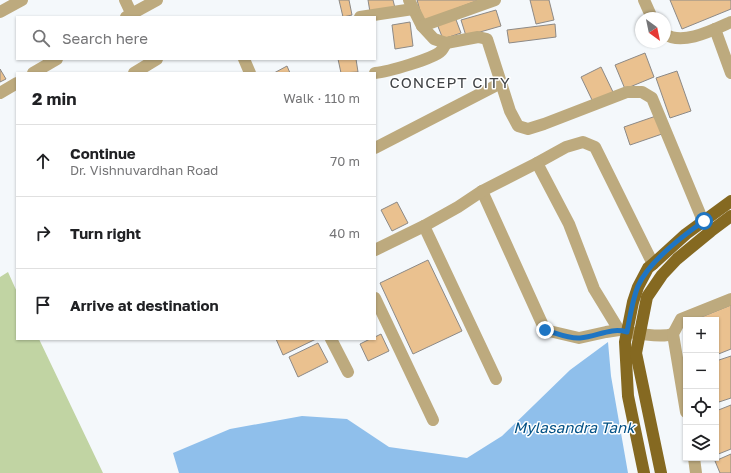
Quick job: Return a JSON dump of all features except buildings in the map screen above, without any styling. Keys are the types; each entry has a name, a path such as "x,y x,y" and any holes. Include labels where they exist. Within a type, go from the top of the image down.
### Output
{"main road":[{"path":"644,473 628,396 625,342 633,302 638,287 648,268 686,234 731,201"},
{"path":"661,473 636,353 628,332 647,297 662,275 677,259 731,216"}],"street":[{"path":"0,12 22,0"},
{"path":"125,0 130,16 157,0"},
{"path":"422,26 495,0"},
{"path":"644,0 649,12"},
{"path":"364,16 411,4 422,26 434,39 446,43 478,37 487,39 513,116 518,126 528,129 628,92 642,92 652,98 704,221"},
{"path":"671,38 685,39 731,22"},
{"path":"715,29 731,73"},
{"path":"376,73 386,72 431,56 440,51 446,43"},
{"path":"35,72 55,60"},
{"path":"136,72 155,60"},
{"path":"244,60 250,72"},
{"path":"376,147 501,83"},
{"path":"0,93 16,84"},
{"path":"376,250 424,226 482,192 566,147 583,142 595,147 652,264"},
{"path":"537,163 570,224 594,289 628,332"},
{"path":"482,192 545,330 579,338 606,332 628,332 666,337 673,334"},
{"path":"424,226 496,379"},
{"path":"683,394 673,334 681,319 731,299"},
{"path":"376,300 434,420"},
{"path":"332,340 348,372"},
{"path":"694,461 696,473"}],"green space":[{"path":"8,272 16,290 16,340 39,340 103,473 0,473 0,277"}],"water":[{"name":"Mylasandra Tank","path":"608,342 611,376 628,473 179,473 173,453 230,429 302,416 347,419 389,447 467,458 502,436 570,370"}],"district":[{"name":"CONCEPT CITY","path":"450,83"}],"route":[{"path":"545,330 579,338 619,330 627,332 633,302 638,287 648,268 686,234 704,221"}]}
